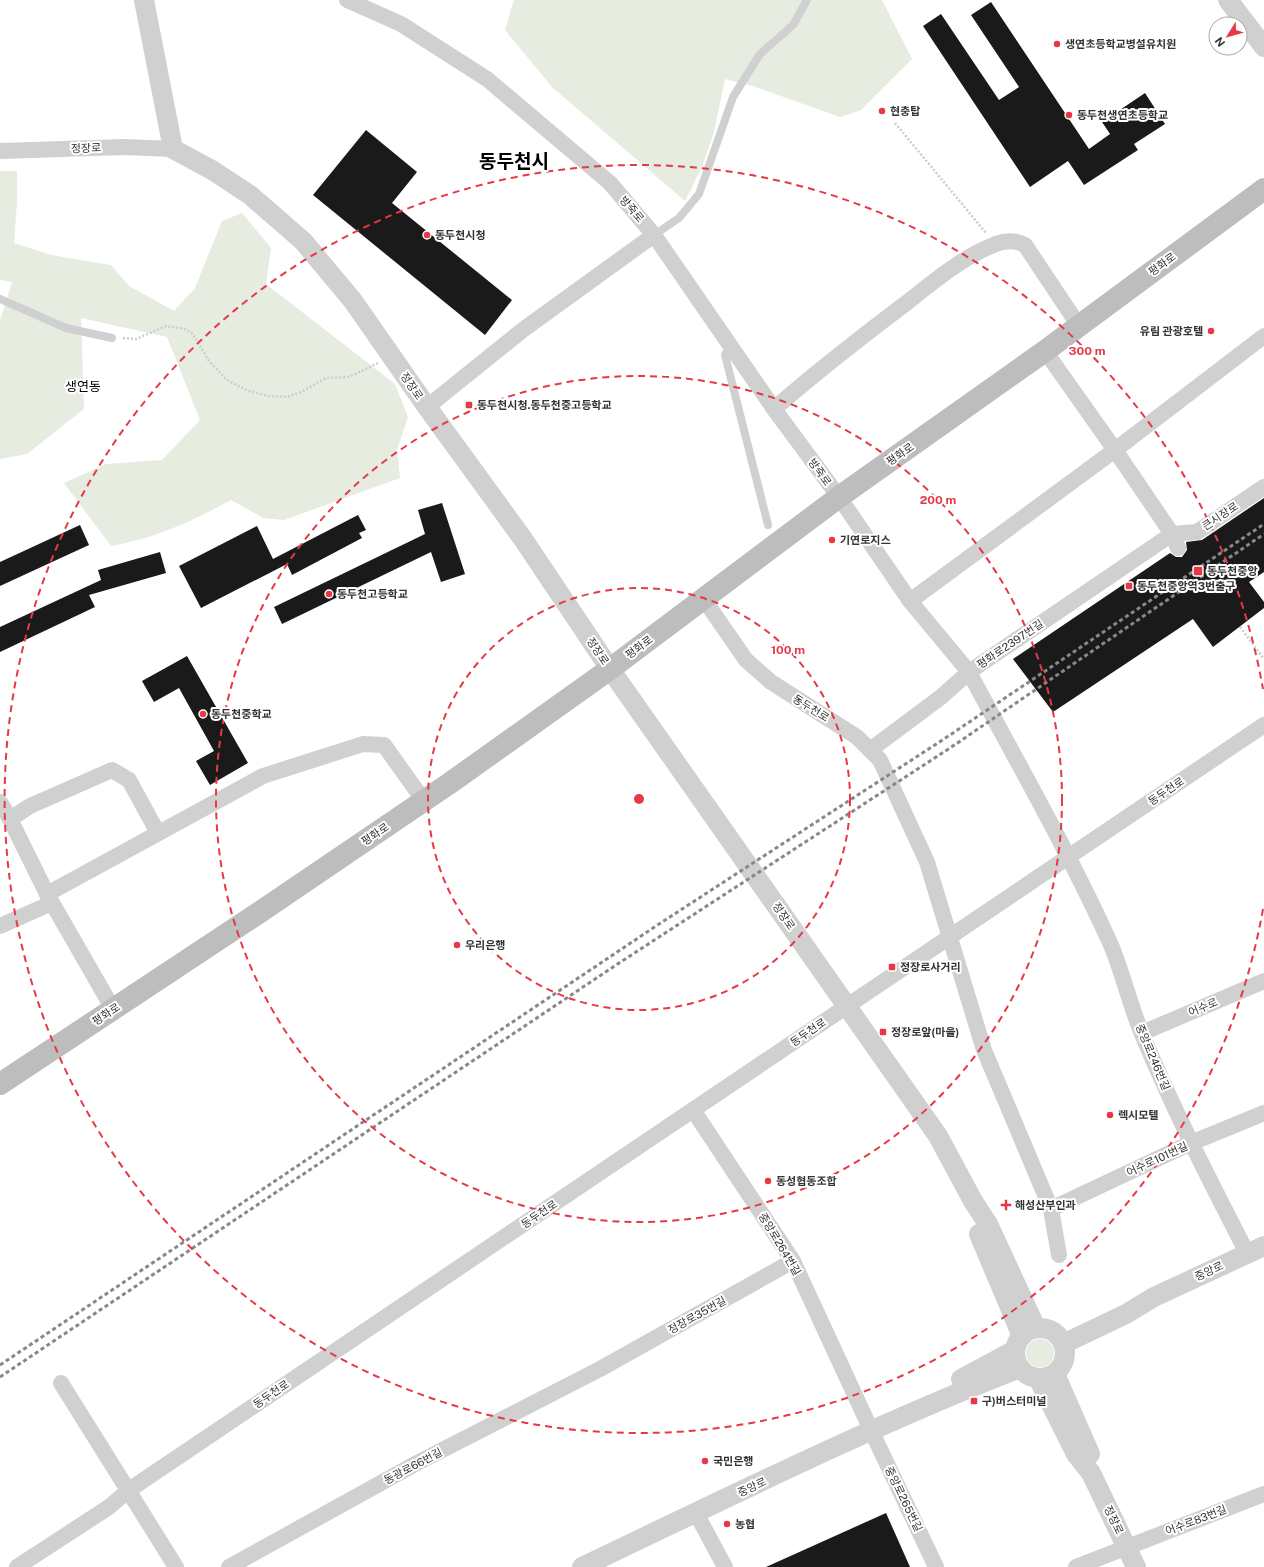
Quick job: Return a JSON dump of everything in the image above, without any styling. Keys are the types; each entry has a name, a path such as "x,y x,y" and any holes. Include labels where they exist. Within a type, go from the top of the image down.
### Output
{"main road":[{"name":"평화로","path":"0,1084 424,801 610,669 839,497 1079,326 1264,189"}],"street":[{"path":"144,0 173,149"},
{"name":"방죽로","path":"347,0 401,24 487,79 610,183 654,235 774,409 839,497"},
{"path":"1228,0 1264,47"},
{"name":"정장로","path":"0,151 124,147 173,149 212,170 250,195 303,241 353,301 427,407 523,539 610,669 938,1136 973,1201 978,1233 1035,1343"},
{"path":"427,407 524,329 654,235"},
{"path":"774,409 826,364 937,279 995,244 1017,241 1025,245 1079,326"},
{"path":"910,601 1115,450 1264,336"},
{"path":"1044,351 1115,450 1175,541"},
{"name":"큰시장로","path":"1175,541 1197,532 1264,487"},
{"name":"평화로2397번길","path":"839,497 910,601 968,672 1175,541"},
{"name":"동두천로","path":"703,598 746,660 771,682 857,737 880,760 927,862 984,1050 1052,1209 1059,1255"},
{"path":"870,750 941,697 968,672 1068,858"},
{"name":"동두천로","path":"17,1567 109,1507 129,1490 1264,725"},
{"path":"0,926 158,832 263,776 363,744 384,745 424,801"},
{"path":"10,819 30,806 112,770 129,780 158,832"},
{"path":"0,802 49,898 113,1009"},
{"name":"중앙로246번길","path":"1068,858 1111,946 1142,1032 1191,1143 1256,1249"},
{"name":"어수로","path":"1142,1032 1264,981"},
{"name":"중앙로264번길","path":"693,1110 793,1261 871,1430"},
{"name":"어수로101번길","path":"1052,1209 1191,1143 1264,1113"},
{"name":"중앙로","path":"582,1567 922,1407 1035,1343 1126,1314 1154,1297 1256,1249"},
{"name":"정장로35번길","path":"600,1369 793,1261"},
{"path":"1035,1343 1065,1352 1064,1360 1060,1368 1047,1376 1030,1376 1035,1343"},
{"name":"동광로66번길","path":"229,1567 417,1464 600,1369"},
{"name":"정장로","path":"1047,1376 1076,1454 1091,1473 1136,1567"},
{"path":"61,1383 176,1567"},
{"name":"중앙로265번길","path":"871,1430 936,1567"},
{"name":"어수로83번길","path":"1076,1567 1264,1494"},
{"path":"696,1513 725,1567"}],"lane":[{"path":"654,235 679,218 699,194 733,97 760,54 793,25 807,0"},
{"path":"0,299 66,328 112,338"},
{"path":"730,344 725,355 768,525"}],"path":[{"path":"895,123 995,244"},
{"path":"112,338 136,339 166,326 186,329 192,334 209,361 227,380 246,390 268,396 287,397 301,392 326,378 348,377 379,363 394,360"},
{"path":"1240,627 1264,659"}],"shaded area":[{"path":"514,0 882,0 912,59 861,110 840,117 753,86 725,79 714,132 702,167 685,201 553,88 505,30"},
{"path":"0,171 17,171 17,202 14,243 51,255 111,265 129,286 174,311 195,288 222,221 242,213 271,248 266,284 395,384 408,417 397,450 400,478 284,520 263,518 231,500 187,522 158,534 111,546 64,483 106,464 162,460 200,420 167,337 81,318 84,409 27,454 0,459 0,321 12,282 0,280"},
{"path":"1040,1339 1050,1343 1054,1353 1050,1363 1040,1367 1030,1363 1026,1353 1030,1343"}],"building":[{"path":"991,2 1089,149 1110,134 1102,122 1145,93 1165,124 1134,144 1138,150 1084,185 1068,161 1030,187 923,26 941,14 999,100 1019,87 971,15"},
{"path":"366,130 417,172 392,203 512,300 485,335 313,195"},
{"path":"1264,498 1264,572 1249,582 1264,602 1264,608 1213,647 1193,619 1053,712 1013,659 1170,553 1176,557 1182,557 1187,550 1186,542 1202,540"},
{"path":"442,503 465,574 441,582 431,552 282,624 274,607 425,534 418,510"},
{"path":"358,515 366,530 359,533 362,538 292,575 287,564 201,608 179,566 257,526 273,559"},
{"path":"80,525 89,545 0,586 0,562"},
{"path":"160,552 166,573 89,595 95,607 0,652 0,627 101,580 98,570"},
{"path":"187,656 248,763 210,785 196,761 214,751 179,688 154,702 142,681"},
{"path":"886,1513 910,1567 766,1567"}],"railway":[{"path":"0,1365 656,926 944,739 1264,524"},
{"path":"0,1377 616,965 950,748 1264,534"}],"place":[{"name":"생연초등학교병설유치원","path":"1057,44"},
{"name":"현충탑","path":"882,111"},
{"name":"동두천생연초등학교","path":"1069,115"},
{"name":"동두천시청","path":"427,235"},
{"name":"유림 관광호텔","path":"1211,331"},
{"name":"동두천시청.동두천중고등학교","path":"469,405"},
{"name":"기연로지스","path":"832,540"},
{"name":"동두천중앙","path":"1198,571"},
{"name":"동두천중앙역3번출구","path":"1129,586"},
{"name":"동두천고등학교","path":"329,594"},
{"name":"동두천중학교","path":"203,714"},
{"name":"우리은행","path":"457,945"},
{"name":"정장로사거리","path":"892,967"},
{"name":"정장로앞(마을)","path":"883,1032"},
{"name":"렉시모텔","path":"1110,1115"},
{"name":"동성협동조합","path":"768,1181"},
{"name":"해성산부인과","path":"1006,1205"},
{"name":"구)버스터미널","path":"974,1401"},
{"name":"국민은행","path":"705,1461"},
{"name":"농협","path":"727,1524"}],"district":[{"name":"동두천시","path":"514,161"},
{"name":"생연동","path":"83,386"}]}
